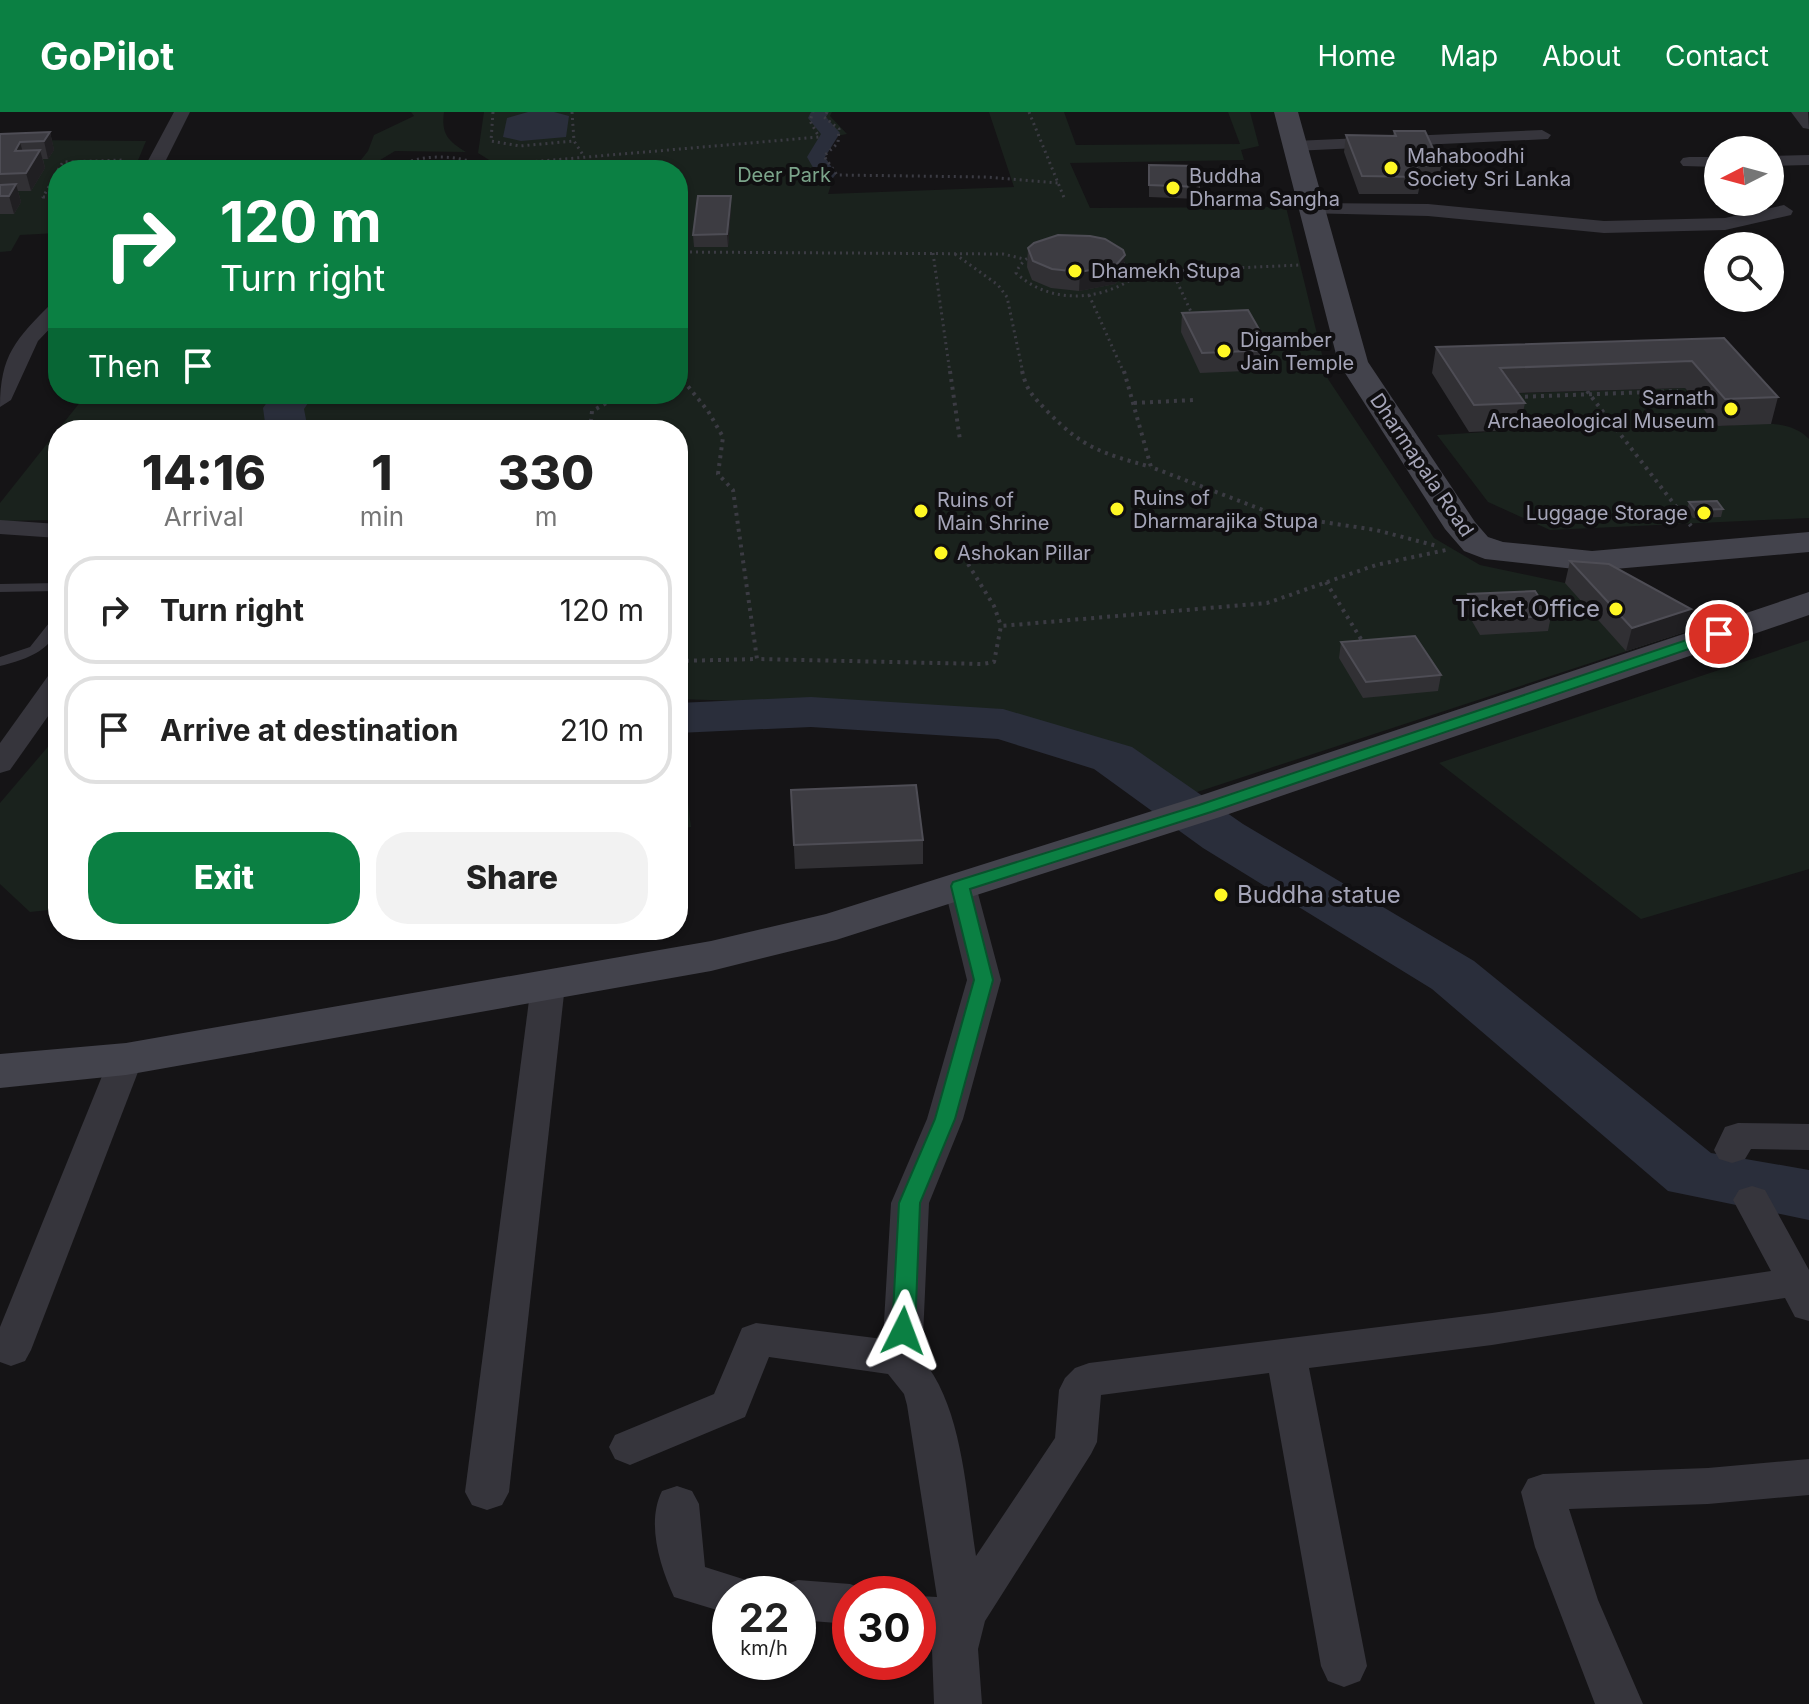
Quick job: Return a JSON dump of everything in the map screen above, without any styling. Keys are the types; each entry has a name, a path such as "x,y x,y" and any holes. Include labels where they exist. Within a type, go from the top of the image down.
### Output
{"street":[{"path":"157,160 182,112"},
{"name":"Dharmapala Road","path":"1286,112 1353,362 1462,529 1476,544 1497,552 1592,561 1809,542"},
{"path":"1294,146 1542,135"},
{"path":"1784,161 1809,160"},
{"path":"1689,162 1704,162"},
{"path":"1311,209 1428,210 1604,227 1725,224 1761,216"},
{"path":"0,400 28,339 48,318"},
{"path":"0,527 48,530"},
{"path":"0,1071 126,1059 724,953 836,926 1205,808 1809,603"},
{"path":"0,764 48,696"},
{"path":"902,1363 910,1203 945,1119 984,980 960,886"},
{"path":"487,1492 548,985"},
{"path":"11,1350 126,1059"},
{"path":"1732,1150 1738,1136 1809,1137"},
{"path":"958,1704 955,1649 963,1619 978,1590 1076,1442 1080,1390 1089,1380 1286,1353 1801,1294 1752,1200"},
{"path":"630,1447 730,1405 756,1339 888,1356 902,1363 922,1387 928,1405 963,1619"},
{"path":"1286,1353 1344,1666"},
{"path":"1619,1704 1568,1586 1553,1542 1543,1492 1708,1486 1809,1477"},
{"path":"677,1504 681,1563 690,1583 712,1591"},
{"path":"936,1617 963,1619"}],"lane":[{"path":"0,588 48,587"},
{"path":"0,662 35,650 48,634"}],"path":[{"path":"493,112 491,141 520,146 574,141"},
{"path":"572,112 574,141 583,155"},
{"path":"545,160 819,137 810,121 813,112"},
{"path":"827,112 824,117 839,129 838,143 824,156 837,175 987,177 1058,183"},
{"path":"1029,112 1065,200"},
{"path":"420,160 438,157 469,160"},
{"path":"688,252 1003,254 1024,259 1055,250 1078,249 1113,256 1128,264 1133,272 1132,279 1123,286 1089,295 1069,295 1030,286 1016,273 1024,259"},
{"path":"933,253 960,440"},
{"path":"954,253 998,285 1007,297 1026,389 1044,411 1074,438 1108,455 1151,467 1276,515 1376,530 1450,549 1376,565 1267,603 1001,626"},
{"path":"1195,319 1172,271 1304,265"},
{"path":"1089,295 1123,368 1151,467"},
{"path":"688,388 723,437 718,474 733,490 757,659"},
{"path":"1512,398 1678,391"},
{"path":"1588,393 1711,552"},
{"path":"1134,403 1194,400"},
{"path":"591,420 592,411 605,404"},
{"path":"688,661 994,662 998,656 1001,626 994,606 968,564"},
{"path":"1326,582 1364,644"}],"green space":[{"path":"411,112 444,112 447,136 466,152 395,151 380,160 361,160 374,135 414,116"},
{"name":"Deer Park","path":"484,112 832,112 830,116 847,134 820,139 813,161 831,185 828,194 1014,187 989,112 1064,112 1076,145 1240,144 1228,112 1250,112 1259,146 1241,150 1244,160 1070,163 1090,208 1286,207 1328,379 1434,538 1480,565 1565,583 1633,583 1685,632 1185,796 1114,743 997,709 688,699 688,420 66,420 79,404 688,404 688,160 489,160 478,153"},
{"path":"0,139 146,141 138,160 48,160 48,234 20,235 11,251 0,252"},
{"path":"1685,388 1718,426 1779,425 1790,427 1809,439 1809,518 1550,530 1488,502 1437,435 1519,430 1495,394"},
{"path":"48,443 48,520 0,521 0,503"},
{"path":"1809,640 1809,869 1641,919 1439,763"},
{"path":"48,747 48,910 30,912 0,884 0,803"}],"water":[{"path":"528,112 554,112 569,116 566,137 521,141 503,137 507,118"}],"building":[{"path":"1394,131 1425,131 1441,166 1416,166 1421,177 1362,176 1346,135 1396,136"},
{"path":"50,132 44,141 20,142 15,151 40,150 26,173 0,174 0,134"},
{"path":"1149,165 1197,166 1199,187 1149,185"},
{"path":"16,184 9,196 0,196 0,185"},
{"path":"698,196 731,196 727,234 693,235"},
{"path":"1058,235 1105,239 1123,250 1125,255 1116,265 1080,272 1052,269 1033,261 1028,248"},
{"path":"1248,310 1271,350 1202,353 1182,313"},
{"path":"1724,338 1778,397 1725,399 1692,361 1500,368 1525,403 1474,405 1436,347"},
{"path":"1717,501 1723,509 1695,510 1689,502"},
{"path":"1570,561 1609,564 1691,609 1632,628"},
{"path":"1535,591 1551,616 1483,619 1468,594"},
{"path":"1415,636 1441,675 1366,682 1341,642"},
{"path":"916,785 923,840 794,845 791,790"}],"waterway":[{"path":"820,112 817,118 831,133 816,157 826,174"},
{"path":"285,420 283,408 286,404"},
{"path":"688,718 811,712 1003,724 1113,758 1223,836 1453,975 1692,1174 1809,1195"}],"place":[{"name":"Mahaboodhi Society Sri Lanka","path":"1391,168"},
{"name":"Buddha Dharma Sangha","path":"1173,188"},
{"name":"Dhamekh Stupa","path":"1075,271"},
{"name":"Digamber Jain Temple","path":"1224,351"},
{"name":"Sarnath Archaeological Museum","path":"1731,409"},
{"name":"Ruins of Dharmarajika Stupa","path":"1117,509"},
{"name":"Ruins of Main Shrine","path":"921,511"},
{"name":"Luggage Storage","path":"1704,513"},
{"name":"Ashokan Pillar","path":"941,553"},
{"name":"Ticket Office","path":"1616,609"},
{"name":"Buddha statue","path":"1221,895"}],"route":[{"path":"903,1331 910,1203 945,1119 984,980 960,886 1205,808 1719,634"}]}
